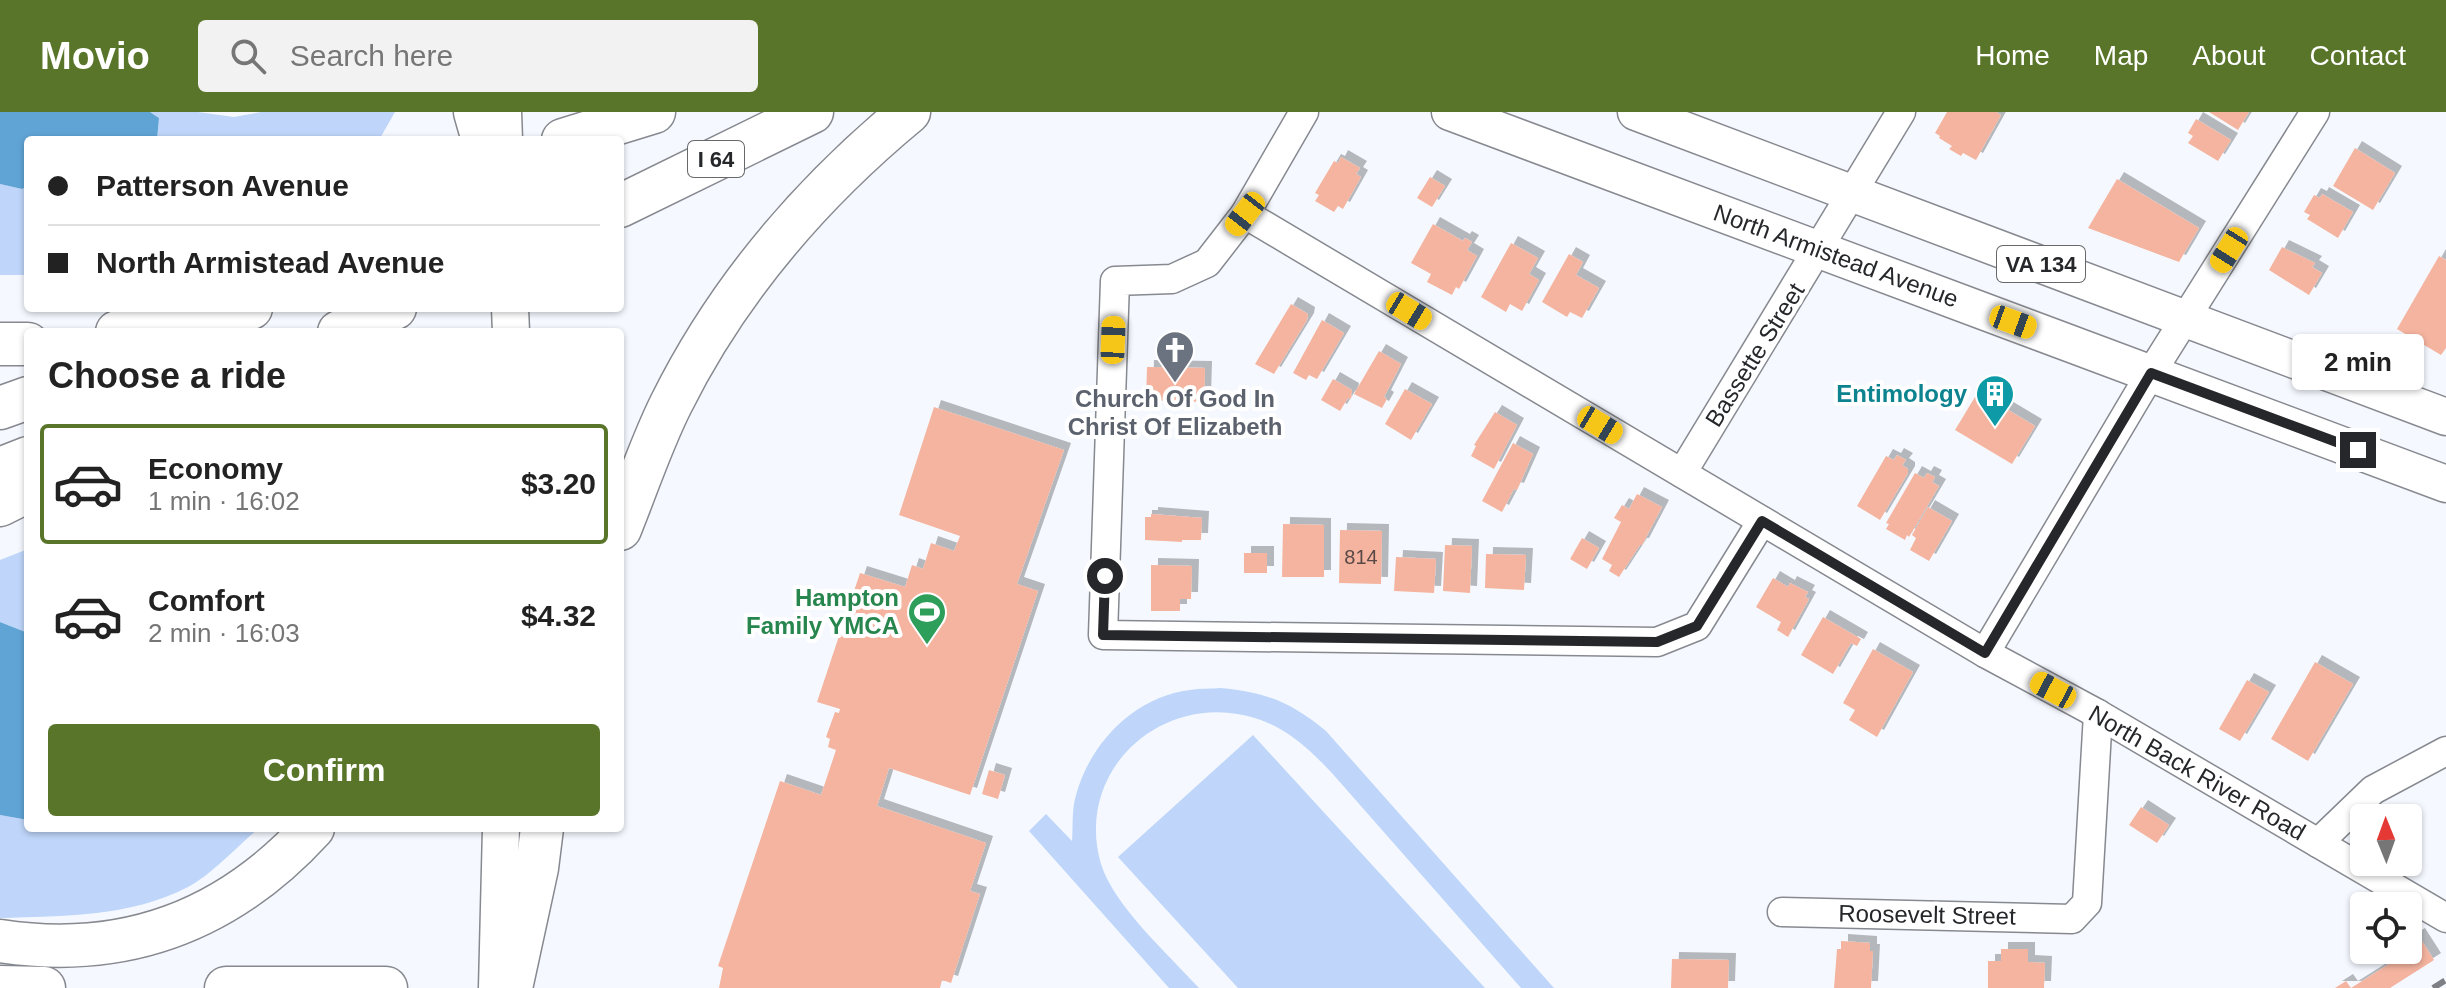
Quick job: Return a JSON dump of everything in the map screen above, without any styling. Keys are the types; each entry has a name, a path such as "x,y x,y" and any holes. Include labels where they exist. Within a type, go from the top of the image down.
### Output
{"highway":[{"path":"475,112 482,136"},
{"path":"574,136 654,112"},
{"name":"I 64","path":"624,140 681,112"},
{"name":"I 64","path":"624,204 812,112"},
{"path":"624,519 671,405 727,305 793,221 867,146 909,112"},
{"path":"127,328 169,312"},
{"path":"204,328 242,312"},
{"path":"348,328 386,312"},
{"path":"0,344 24,344"},
{"path":"0,408 24,399"},
{"path":"0,469 24,460"},
{"path":"0,505 24,493"},
{"path":"0,941 39,947 101,942 159,932 211,911 253,884 309,832"},
{"path":"511,988 537,868 542,832"},
{"path":"0,987 44,988"},
{"path":"226,988 386,988"}],"main road":[{"path":"503,112 504,136"},
{"name":"North Armistead Avenue","path":"1450,112 2446,484"},
{"name":"VA 134","path":"1636,112 2446,417"},
{"path":"497,988 501,832"}],"street":[{"path":"1304,112 1245,214 1207,263 1172,279 1115,281 1103,635 1657,642 1697,626 1762,521"},
{"name":"Bassette Street","path":"1682,473 1901,112"},
{"path":"1985,653 2151,373 2315,112"},
{"name":"North Back River Road","path":"1245,214 1985,653 2098,714 2446,918"},
{"name":"Roosevelt Street","path":"1782,912 2072,919 2087,903 2098,714"},
{"path":"2318,843 2373,790 2446,751"}],"shaded area":[{"path":"0,112 150,112 159,118 157,136 24,136 24,188 0,184"},
{"path":"150,112 198,112 234,117 261,112 395,112 381,136 157,136 159,118"},
{"path":"0,184 24,188 24,275 0,275"},
{"path":"24,551 24,631 0,622 0,560"},
{"path":"0,622 24,631 24,819 0,815"},
{"path":"1221,688 1277,700 1326,731 1554,988 1521,988 1331,772 1306,748 1269,723 1224,712 1191,715 1161,726 1134,744 1114,768 1101,796 1096,829 1101,864 1108,880 1130,913 1199,988 1169,988 1029,831 1046,814 1072,841 1073,809 1080,783 1100,745 1114,729 1131,714 1169,695 1194,689"},
{"path":"1253,735 1485,988 1238,988 1118,857"},
{"path":"0,815 24,819 24,832 255,832 206,876 166,897 96,913 0,918"}],"building":[{"path":"1947,112 1996,112 2001,115 1976,160 1949,149 1952,146 1935,133"},
{"path":"2209,112 2249,112 2238,130"},
{"path":"2196,119 2231,140 2218,161 2188,143 2193,136 2188,133"},
{"path":"2355,148 2395,173 2373,210 2333,186"},
{"path":"1341,157 1360,168 1356,174 1361,177 1343,209 1338,206 1334,212 1315,201 1319,195 1315,193 1334,161 1338,163"},
{"path":"1430,177 1445,186 1432,207 1417,198"},
{"path":"2117,179 2199,228 2179,262 2088,228"},
{"path":"2322,194 2353,212 2338,238 2307,219 2310,215 2304,212 2314,195 2320,198"},
{"path":"1433,224 1463,241 1465,238 1472,242 1467,250 1477,256 1459,289 1456,287 1452,295 1427,282 1431,274 1411,263"},
{"path":"1511,243 1538,258 1529,274 1539,280 1522,311 1510,304 1506,312 1481,297"},
{"path":"2282,247 2315,263 2312,267 2322,273 2309,295 2269,270"},
{"path":"1569,254 1583,262 1576,275 1599,288 1582,318 1570,312 1567,317 1542,302"},
{"path":"2439,256 2446,260 2446,348 2441,355 2397,329"},
{"path":"1291,304 1308,314 1307,320 1274,374 1255,364"},
{"path":"1322,320 1344,333 1317,379 1309,375 1306,380 1293,373"},
{"path":"1379,351 1401,364 1384,397 1387,399 1382,408 1354,394"},
{"name":"Church Of God In Christ Of Elizabeth","path":"1147,367 1205,368 1204,402 1146,400"},
{"path":"1333,379 1352,390 1351,399 1348,398 1340,411 1321,400"},
{"path":"1405,389 1432,404 1411,440 1385,424"},
{"name":"Entimology","path":"1978,392 2035,426 2012,464 1955,430"},
{"name":"Hampton Family YMCA","path":"934,407 1064,450 1017,584 1038,591 970,795 889,768 877,806 986,843 970,891 980,894 951,983 942,980 940,988 719,988 723,968 718,966 780,781 821,795 836,750 828,747 830,739 826,737 835,712 839,713 840,709 817,702 860,573 905,587 912,565 923,569 931,543 954,551 960,536 899,515"},
{"path":"1495,412 1517,425 1494,469 1471,456 1474,445"},
{"path":"1513,443 1533,454 1517,490 1514,489 1502,512 1482,501"},
{"path":"1897,455 1906,460 1902,465 1908,473 1880,520 1857,506 1886,456 1894,460"},
{"path":"1915,473 1924,478 1927,473 1935,477 1932,482 1939,486 1905,540 1886,529 1889,524 1886,523"},
{"path":"1637,494 1662,507 1642,545 1619,577 1609,571 1612,565 1602,559 1621,522 1614,518 1622,505 1629,509"},
{"path":"1928,507 1952,521 1929,561 1910,550 1916,538 1912,535"},
{"path":"1151,514 1202,518 1201,540 1145,540 1145,517 1151,517"},
{"path":"1283,524 1324,525 1324,577 1282,577"},
{"path":"1340,530 1382,531 1381,584 1339,583"},
{"path":"1582,538 1599,548 1587,569 1570,559"},
{"path":"1445,545 1472,546 1470,593 1443,591"},
{"path":"1244,553 1267,553 1267,573 1244,573"},
{"path":"1486,554 1526,555 1524,590 1485,588"},
{"path":"1396,557 1436,559 1434,593 1394,591"},
{"path":"1151,565 1192,566 1191,599 1180,599 1180,611 1151,611"},
{"path":"1773,578 1788,587 1790,583 1808,592 1805,597 1809,599 1788,637 1777,630 1781,622 1756,607"},
{"path":"1823,617 1861,639 1857,646 1851,643 1833,674 1801,655"},
{"path":"1873,649 1913,672 1877,737 1849,720 1855,710 1843,703"},
{"path":"2315,662 2353,684 2308,761 2271,739"},
{"path":"2247,680 2269,692 2240,741 2219,729"},
{"path":"989,770 1005,775 998,799 982,794"},
{"path":"2141,807 2169,825 2157,843 2129,825"},
{"path":"1841,941 1870,943 1870,951 1873,951 1871,988 1834,988 1837,949 1841,949"},
{"path":"2422,941 2434,960 2390,988 2351,988 2389,964 2422,964"},
{"path":"2001,949 2028,949 2028,962 2045,963 2044,988 1988,988 1988,961 2001,961"},
{"path":"1672,959 1729,960 1728,988 1671,988"},
{"path":"2346,981 2351,988 2335,988"}],"railway":[{"path":"2433,988 2446,980"}],"place":[{"name":"Church Of God In Christ Of Elizabeth","path":"1175,384"},
{"name":"Entimology","path":"1995,428"},
{"name":"Hampton Family YMCA","path":"927,646"}],"route":[{"path":"1105,576 1103,635 1657,642 1697,626 1762,521 1985,653 2151,373 2358,450"}]}
